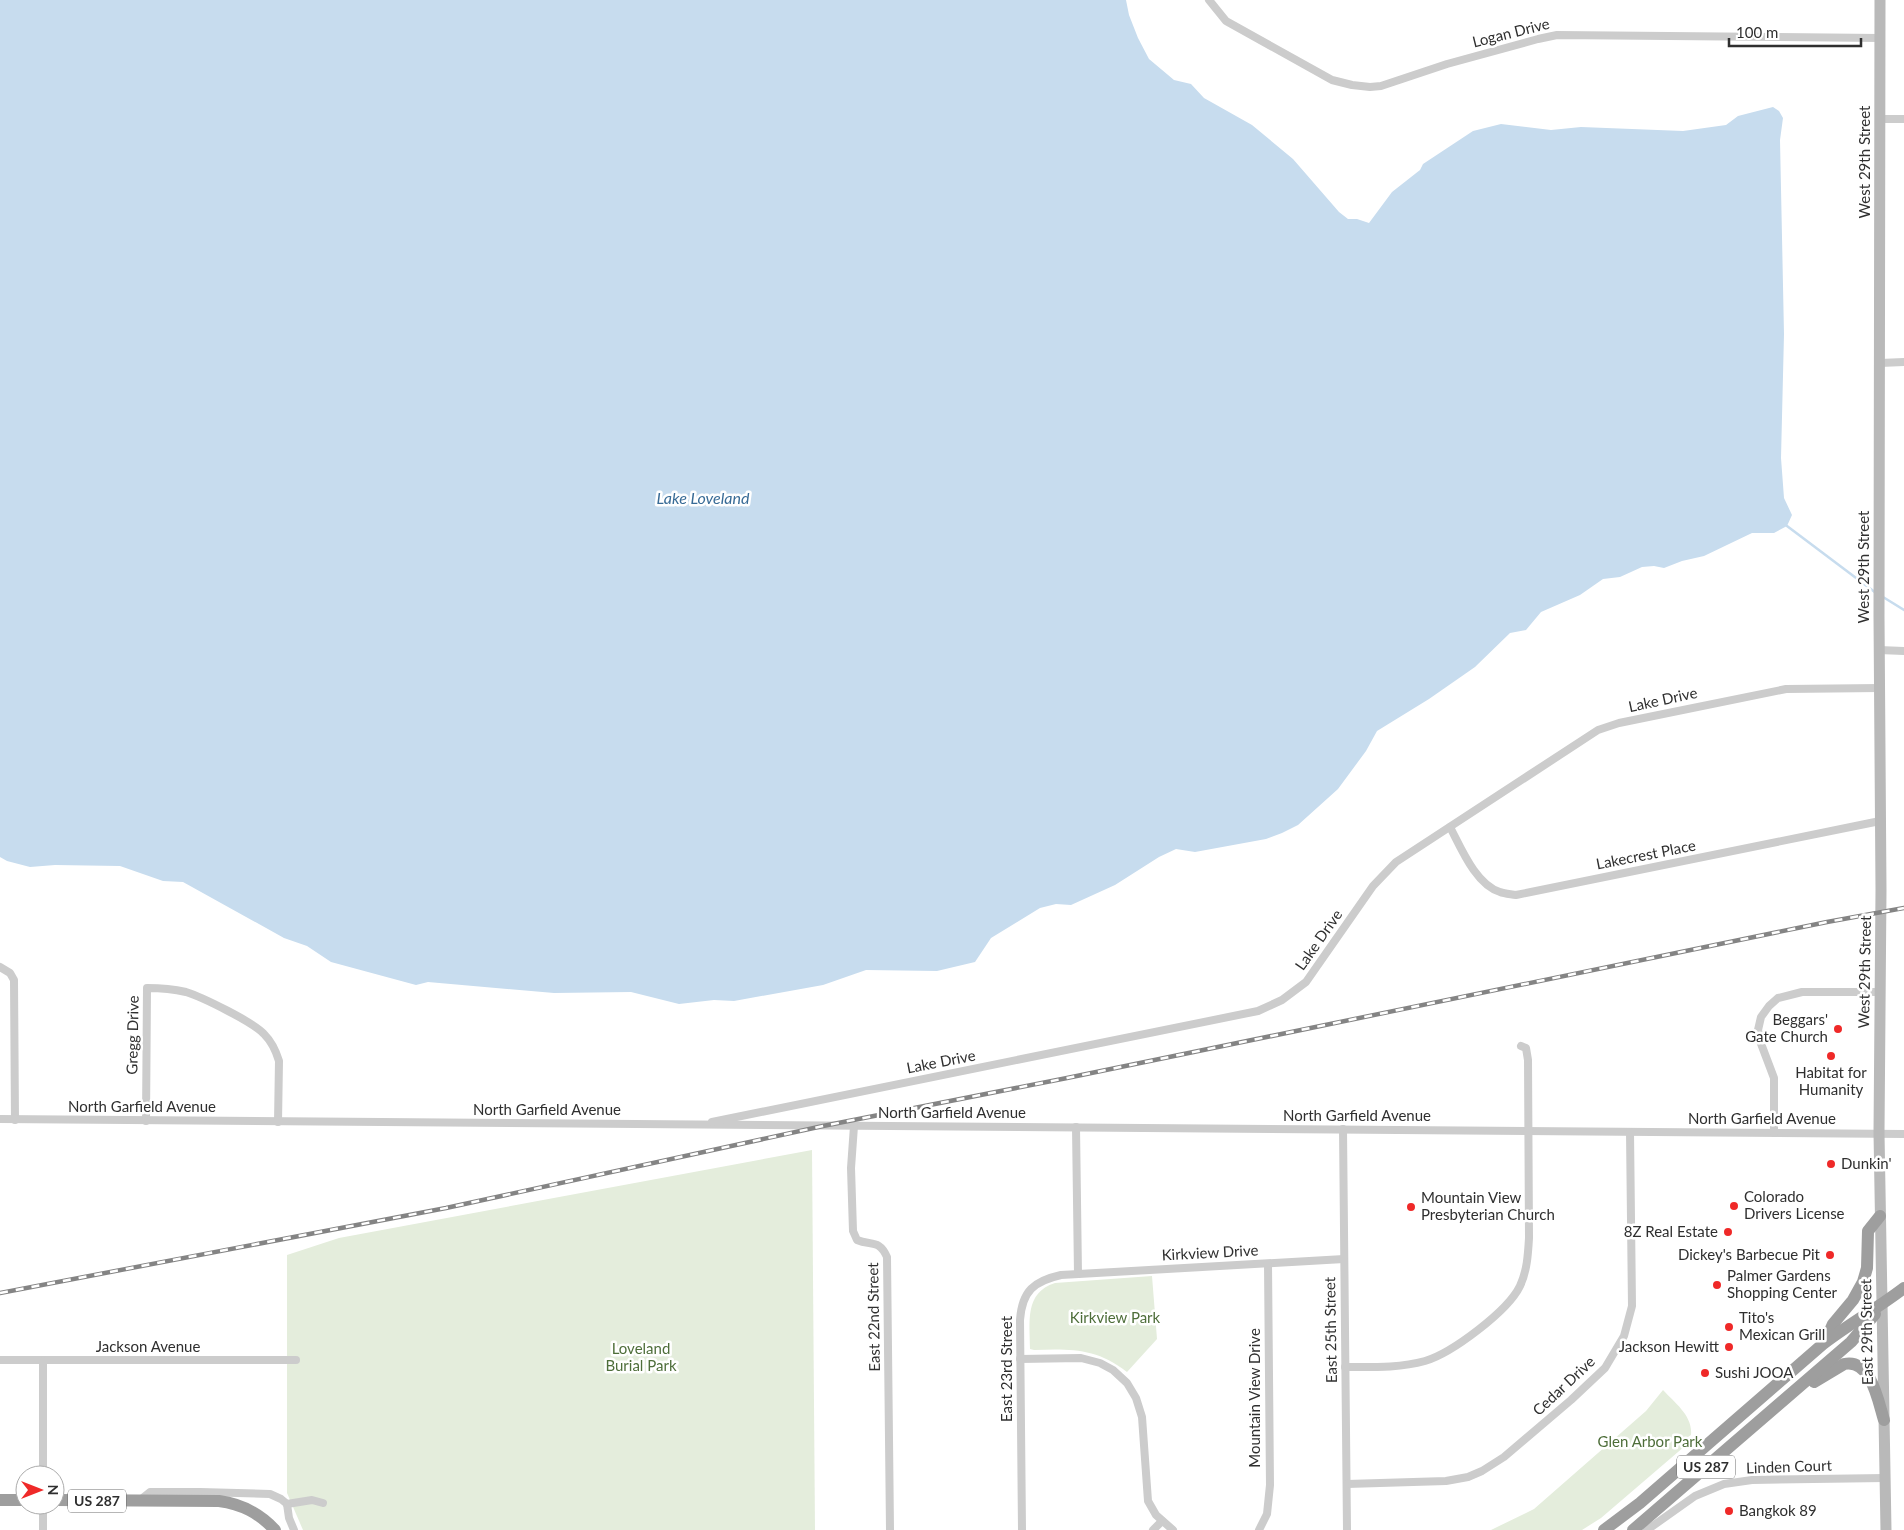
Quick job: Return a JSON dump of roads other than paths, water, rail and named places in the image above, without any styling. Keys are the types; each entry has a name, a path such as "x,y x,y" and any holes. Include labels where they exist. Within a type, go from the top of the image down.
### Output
{"highway":[{"path":"1824,1344 1833,1324 1853,1300 1864,1282 1867,1268 1868,1230 1880,1216"},
{"name":"US 287","path":"1604,1530 1640,1503 1845,1327 1882,1305 1904,1288"},
{"name":"US 287","path":"1633,1530 1851,1342 1882,1305"},
{"path":"1778,1404 1850,1362 1864,1368 1884,1420"},
{"path":"0,1500 15,1500"},
{"name":"US 287","path":"65,1500 219,1501 233,1503 258,1514 275,1530"}],"main road":[{"name":"West 29th Street","path":"1879,1133 1880,0"},
{"name":"East 29th Street","path":"1879,1133 1886,1530"}],"street":[{"name":"Logan Drive","path":"1209,0 1226,22 1332,80 1370,87 1381,86 1447,64 1557,35 1880,38"},
{"path":"1880,119 1904,119"},
{"path":"1880,363 1904,362"},
{"path":"1879,650 1904,651"},
{"name":"Lake Drive","path":"702,1125 1265,1009 1286,998 1306,982 1373,886 1389,868 1409,852 1581,740 1605,727 1786,689 1880,688"},
{"name":"Lakecrest Place","path":"1450,827 1468,861 1481,879 1499,892 1516,895 1880,821"},
{"path":"0,967 10,973 14,980 15,1120"},
{"name":"Gregg Drive","path":"146,1121 147,988 157,988 185,992 197,997 250,1024 265,1035 274,1048 279,1061 278,1122"},
{"path":"1774,1133 1774,1078 1760,1041 1758,1030 1761,1016 1768,1006 1778,998 1802,992 1880,992"},
{"path":"1346,1367 1390,1366 1435,1358 1463,1341 1497,1313 1515,1294 1524,1277 1528,1258 1528,1060 1526,1048 1521,1046"},
{"name":"North Garfield Avenue","path":"0,1120 1904,1134"},
{"name":"East 22nd Street","path":"854,1126 851,1168 854,1237 862,1242 879,1245 884,1249 887,1256 890,1530"},
{"path":"1076,1128 1078,1274"},
{"name":"East 25th Street","path":"1343,1130 1347,1530"},
{"name":"Cedar Drive","path":"1347,1484 1446,1481 1468,1477 1504,1457 1571,1400 1605,1368 1624,1336 1632,1306 1630,1132"},
{"name":"Kirkview Drive","path":"1078,1274 1344,1259"},
{"name":"Mountain View Drive","path":"1259,1530 1267,1514 1270,1485 1268,1264"},
{"name":"East 23rd Street","path":"1022,1530 1021,1308 1030,1290 1047,1278 1078,1274"},
{"path":"1020,1359 1081,1358 1100,1363 1113,1370 1127,1384 1136,1398 1142,1417 1148,1501 1162,1520 1173,1530"},
{"name":"Jackson Avenue","path":"0,1360 296,1360"},
{"path":"43,1361 43,1465"},
{"name":"Linden Court","path":"1647,1530 1695,1496 1724,1484 1752,1480 1885,1478"},
{"path":"139,1501 150,1492 270,1494 287,1504 294,1530"},
{"path":"287,1504 312,1500 323,1503"},
{"path":"43,1515 43,1530"},
{"path":"1153,1530 1162,1520"}],"water":[{"name":"Lake Loveland","path":"0,0 1126,0 1129,15 1149,59 1174,80 1191,84 1204,98 1252,125 1293,159 1339,212 1348,219 1357,219 1369,223 1392,192 1420,170 1423,164 1473,131 1501,124 1551,130 1581,127 1683,131 1726,125 1738,116 1773,107 1779,111 1783,118 1780,140 1784,334 1781,458 1784,498 1792,515 1787,526 1774,533 1752,533 1704,556 1682,561 1664,568 1654,566 1642,567 1620,577 1603,579 1580,595 1541,612 1526,630 1510,633 1475,667 1429,699 1377,731 1366,751 1338,789 1298,825 1266,839 1195,852 1176,849 1159,857 1115,885 1071,905 1056,904 1040,908 991,938 975,962 937,971 866,970 823,985 734,1001 714,1000 679,1004 631,992 554,993 428,982 416,985 331,962 307,946 284,938 183,882 163,881 120,866 55,865 30,867 7,861 0,857"}],"waterway":[{"path":"1787,526 1876,593"},
{"path":"1883,597 1904,610"}],"railway":[{"path":"0,1293 446,1208 823,1126 1904,908"}],"place":[{"name":"Beggars' Gate Church","path":"1838,1029"},
{"name":"Habitat for Humanity","path":"1831,1056"},
{"name":"Dunkin'","path":"1831,1164"},
{"name":"Colorado Drivers License","path":"1734,1206"},
{"name":"Mountain View Presbyterian Church","path":"1411,1207"},
{"name":"8Z Real Estate","path":"1728,1232"},
{"name":"Dickey's Barbecue Pit","path":"1830,1255"},
{"name":"Palmer Gardens Shopping Center","path":"1717,1285"},
{"name":"Tito's Mexican Grill","path":"1729,1327"},
{"name":"Jackson Hewitt","path":"1729,1347"},
{"name":"Sushi JOOA","path":"1705,1373"},
{"name":"Bangkok 89","path":"1729,1511"}],"park label":[{"name":"Kirkview Park","path":"1115,1318"},
{"name":"Loveland Burial Park","path":"641,1358"},
{"name":"Glen Arbor Park","path":"1650,1442"}]}
